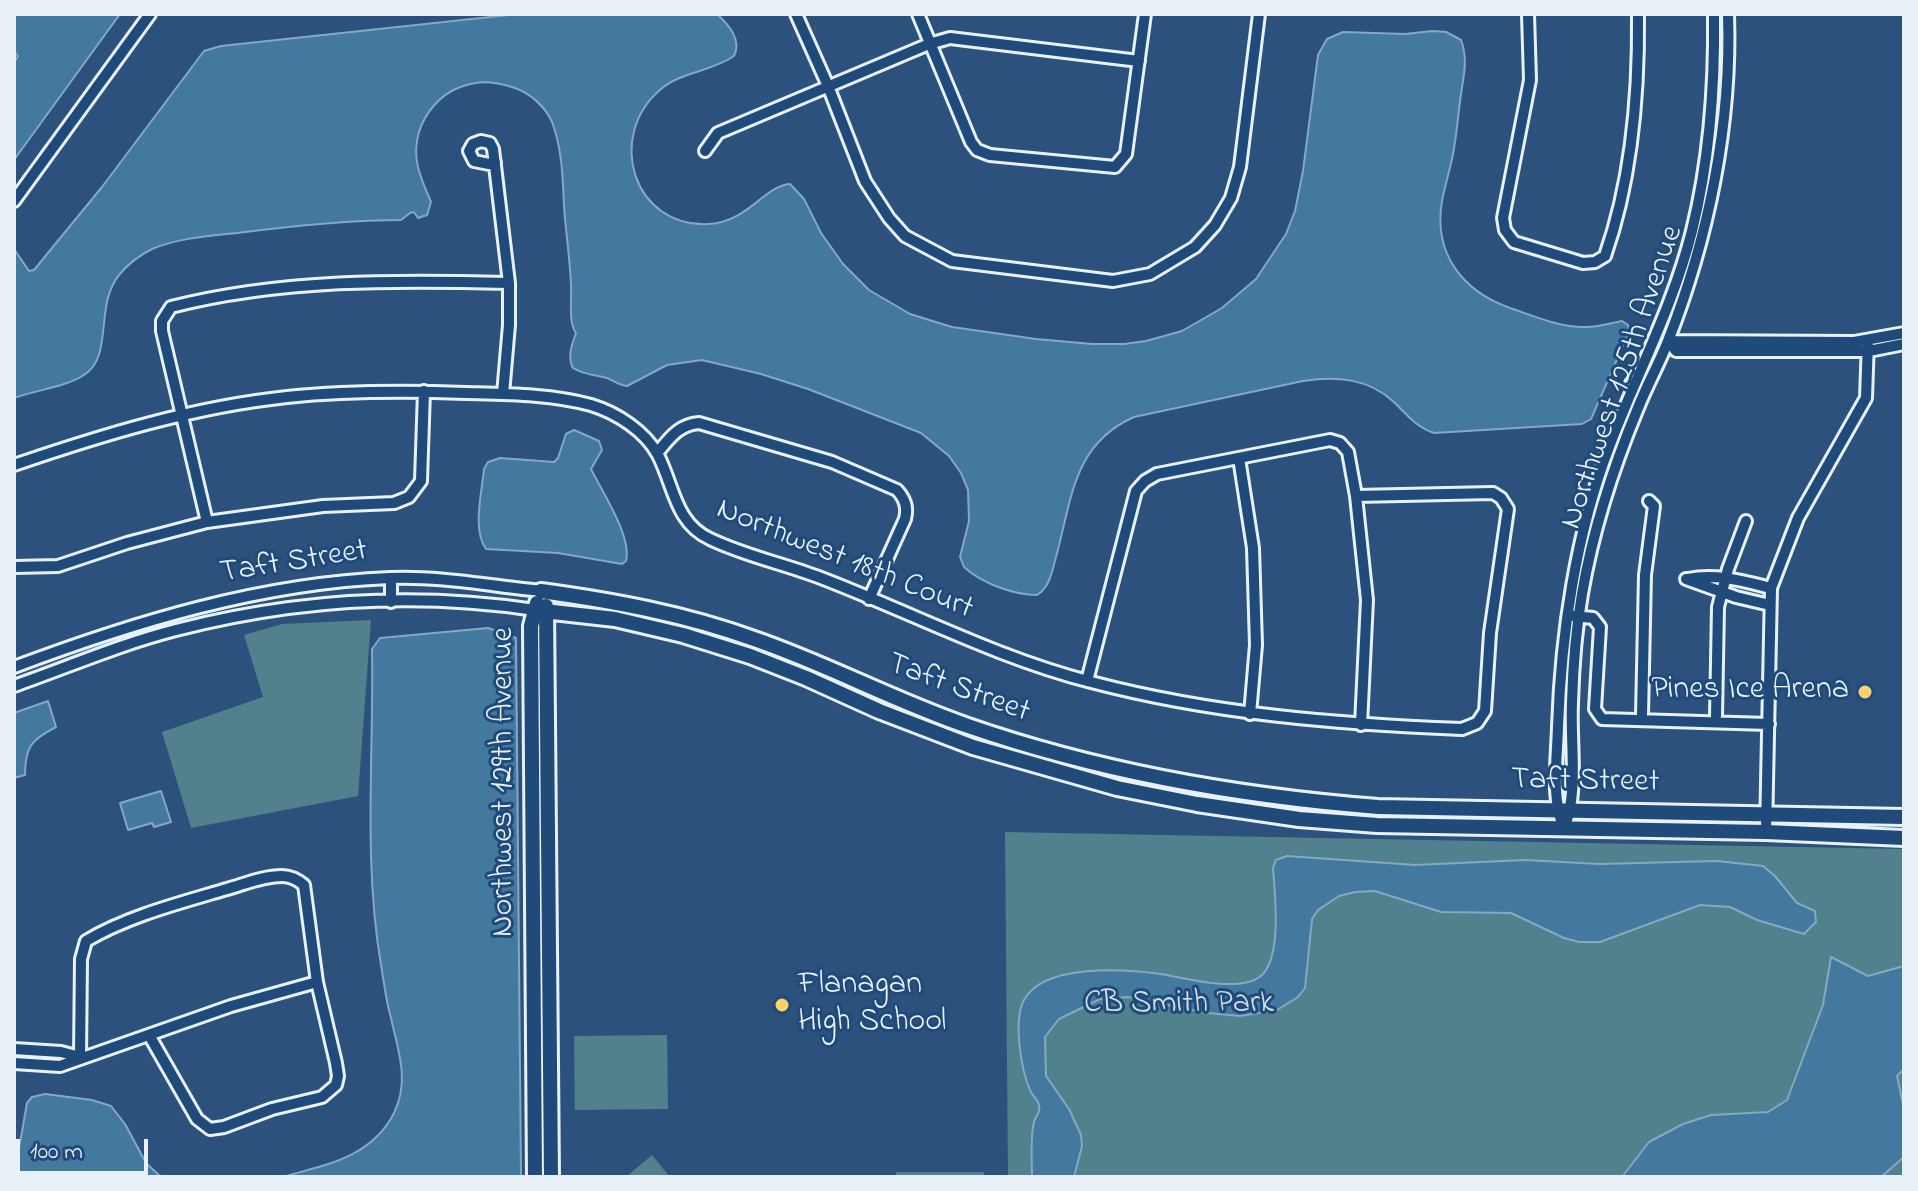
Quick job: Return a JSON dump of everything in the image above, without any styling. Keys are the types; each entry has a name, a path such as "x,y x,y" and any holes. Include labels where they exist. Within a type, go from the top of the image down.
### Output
{"street":[{"path":"14,201 150,14"},
{"path":"796,14 865,181 905,236 952,261 1113,281 1150,274 1195,247 1215,225 1231,198 1240,167 1259,14"},
{"path":"918,14 977,150 990,155 1115,167 1126,154 1145,14"},
{"path":"1528,14 1530,80 1503,218 1505,230 1514,242 1583,263 1595,262 1605,256 1622,191 1637,96 1638,14"},
{"name":"Northwest 125th Avenue","path":"1564,829 1559,701 1568,615 1593,491 1656,338 1692,231 1708,127 1714,14"},
{"name":"Northwest 125th Avenue","path":"1564,810 1580,616 1590,558 1608,487 1639,404 1668,341 1703,230 1723,128 1728,14"},
{"path":"705,151 718,133 929,44 950,38 1139,61"},
{"path":"495,162 509,283 503,394"},
{"path":"207,522 162,321 171,307 203,299 290,287 393,280 509,283"},
{"path":"1868,346 1904,333"},
{"path":"1668,341 1676,351 1904,344"},
{"path":"1766,832 1771,588 1798,518 1866,398 1868,346"},
{"path":"15,567 58,566 207,522 323,506 394,503 409,497 421,481 424,391"},
{"name":"Northwest 18th Court","path":"14,465 89,439 182,415 285,397 424,391 503,394 592,405 636,429 657,453 681,514 707,538 822,578 973,642 1087,681 1185,704 1361,725 1462,729 1477,723 1485,711 1490,633 1508,509 1501,498 1483,492 1356,496"},
{"path":"657,453 677,430 687,424 699,423 832,462 897,490 904,498 905,519 869,599"},
{"path":"1087,681 1136,491 1145,481 1157,474 1330,440 1340,443 1348,452 1356,496 1367,600 1361,725"},
{"path":"1239,458 1253,548 1256,645 1250,714"},
{"path":"1642,715 1645,575 1654,506 1649,501"},
{"path":"1716,716 1717,630 1721,592 1746,521"},
{"path":"1770,605 1686,579 1727,577 1771,588"},
{"path":"391,578 391,602"},
{"name":"Taft Street","path":"14,667 172,613 316,584 391,578 436,579 617,601 689,617 756,639 898,700 1017,742 1200,787 1302,801 1378,807 1904,817"},
{"name":"Northwest 129th Avenue","path":"541,591 551,1015 551,1177"},
{"path":"221,603 225,619"},
{"name":"Taft Street","path":"14,686 174,630 225,619 324,604 486,603 615,619 683,635 750,656 973,747 1146,794 1299,819 1377,825 1766,832 1904,838"},
{"name":"Northwest 129th Avenue","path":"535,1177 531,626 541,611"},
{"path":"1568,615 1593,618 1600,627 1595,709 1602,719 1769,724"},
{"path":"93,638 99,655"},
{"path":"806,678 813,662"},
{"path":"80,1057 81,959 86,941 196,898 266,878 285,876 297,879 304,885 317,982 336,1063 336,1085 322,1097 210,1129 197,1119 149,1035"},
{"path":"14,1063 60,1066 231,1006 317,982"},
{"path":"535,1027 551,1015"},
{"path":"14,1049 61,1052 80,1057"}],"green space":[{"path":"371,620 358,796 191,828 162,732 263,697 244,635 282,624"},
{"name":"CB Smith Park","path":"1005,832 1904,849 1904,1177 1008,1177"},
{"path":"667,1035 668,1109 575,1110 574,1036"},
{"path":"652,1155 670,1177 626,1177"},
{"path":"896,1172 984,1172 984,1177 896,1177"}],"water":[{"path":"14,14 120,14 14,160 14,63 18,56 14,51"},
{"path":"518,14 717,14 735,39 734,56 669,83 644,108 634,130 632,153 636,176 646,195 662,211 683,221 723,222 745,211 772,191 790,184 804,199 821,233 843,264 869,290 910,314 952,327 1092,344 1146,341 1182,331 1222,308 1256,279 1286,234 1295,211 1318,55 1327,39 1343,32 1446,32 1461,40 1465,60 1454,146 1440,220 1447,253 1455,268 1478,291 1510,308 1567,326 1595,326 1622,321 1628,325 1629,332 1591,419 1582,424 1434,433 1417,424 1384,394 1362,383 1339,379 1303,381 1134,417 1098,442 1078,475 1052,573 1045,588 1037,595 1018,593 989,583 964,567 960,557 969,521 968,490 949,456 921,433 808,389 702,360 667,365 627,386 573,368 570,355 576,333 571,317 560,153 552,122 541,105 530,96 512,87 485,82 465,85 445,95 422,125 416,151 418,168 431,202 427,215 418,218 414,212 401,220 319,224 205,236 152,249 126,267 112,287 99,356 93,367 69,382 14,398 14,249 29,271 34,270 102,187 204,51 221,46"},
{"path":"574,430 599,441 602,450 591,469 625,539 626,561 622,564 558,553 486,549 479,521 484,469 488,462 500,458 554,462 566,434"},
{"path":"488,628 516,638 521,1177 282,1177 331,1163 360,1149 385,1128 399,1101 401,1066 384,985 372,886 372,649 380,638"},
{"path":"48,701 56,727 31,745 25,775 14,778 14,713"},
{"path":"161,791 171,822 154,827 152,823 128,830 120,803"},
{"path":"1287,856 1415,865 1525,860 1599,864 1717,861 1763,866 1797,903 1815,911 1816,922 1804,934 1757,920 1730,907 1700,905 1600,942 1579,942 1511,913 1441,912 1375,891 1339,896 1318,910 1312,919 1305,988 1298,997 1277,1010 1240,1016 1128,997 1100,999 1059,1019 1045,1037 1046,1076 1069,1109 1081,1135 1082,1146 1074,1177 1032,1177 1032,1135 1039,1108 1021,1058 1019,1020 1024,1000 1034,988 1049,980 1086,971 1146,972 1228,984 1253,981 1262,975 1272,954 1276,924 1273,868 1276,860"},
{"path":"1831,957 1868,976 1904,966 1904,1069 1897,1076 1904,1109 1904,1157 1881,1177 1622,1177 1649,1142 1683,1124 1711,1115 1768,1112 1787,1100 1823,1005"},
{"path":"45,1094 92,1100 111,1106 125,1124 146,1163 161,1177 14,1177 27,1103 32,1097"}],"place":[{"name":"Pines Ice Arena","path":"1865,692"},
{"name":"Flanagan High School","path":"782,1005"}]}
